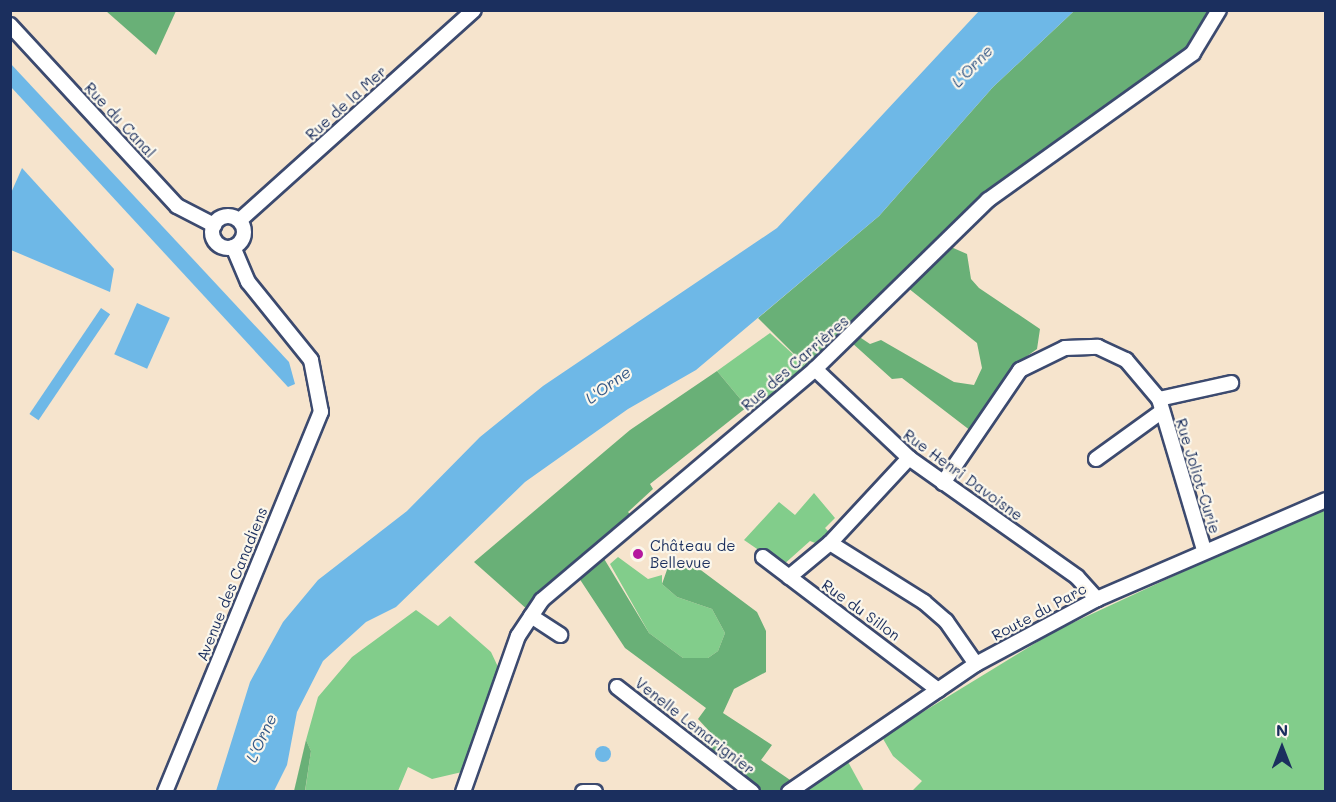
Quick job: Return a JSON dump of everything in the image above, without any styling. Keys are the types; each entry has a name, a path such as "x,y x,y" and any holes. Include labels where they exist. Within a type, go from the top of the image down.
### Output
{"street":[{"name":"Rue de la Mer","path":"240,220 474,10"},
{"name":"Rue des Carrières","path":"463,792 518,636 531,616 565,578 815,369 988,200 1193,53 1219,10"},
{"name":"Rue du Canal","path":"10,25 177,206 214,225"},
{"path":"226,216 240,220 244,236 233,247 218,244 214,225 226,216"},
{"name":"Avenue des Canadiens","path":"165,792 268,534 315,437 320,388 307,353 248,282 233,247"},
{"name":"Rue Joliot-Curie","path":"943,483 1020,370 1047,354 1083,346 1111,351 1137,370 1160,405 1204,550"},
{"name":"Rue Henri Davoisne","path":"815,369 909,458 1077,577 1097,599"},
{"name":"Rue Joliot-Curie","path":"1096,459 1160,405 1231,383"},
{"path":"789,577 830,543 909,458"},
{"name":"Route du Parc","path":"789,792 976,664 1097,599 1204,550 1326,500"},
{"path":"830,543 924,602 946,621 976,664"},
{"name":"Rue du Sillon","path":"763,557 938,690"},
{"path":"531,616 560,635"},
{"name":"Venelle Lemarignier","path":"617,687 752,792"},
{"path":"583,792 595,792"}],"green space":[{"path":"106,11 176,11 156,55"},
{"path":"1074,11 1213,11 1183,56 1093,115 967,209 809,369 758,318 879,216 993,87"},
{"path":"951,247 967,254 971,279 979,288 1040,329 1037,349 1012,367 971,431 902,378 892,379 851,342 858,336 870,344 881,340 954,382 974,385 982,368 977,343 908,288"},
{"path":"770,333 809,369 758,408 747,407 717,371"},
{"path":"717,371 747,407 650,484 653,489 628,512 634,518 529,611 474,562 630,430"},
{"path":"814,493 835,518 825,528 831,534 818,544 810,541 782,566 744,540 779,502 795,515"},
{"path":"1325,506 1325,791 912,791 922,781 893,756 882,737 1055,631"},
{"path":"603,557 649,633 683,658 708,658 718,651 725,633 712,609 677,597 662,584 669,564 677,559 686,559 757,612 766,631 766,672 734,689 723,713 772,745 761,760 793,782 779,791 760,791 701,746 711,733 698,719 706,708 625,648 579,578"},
{"path":"618,557 648,579 662,575 662,584 677,597 712,609 725,633 718,651 708,658 683,658 649,633 610,564"},
{"path":"416,610 438,626 450,616 491,652 499,669 462,772 432,779 408,767 398,791 305,792 311,751 306,740 318,697 352,657"},
{"path":"306,740 311,751 305,791 294,791"},
{"path":"847,760 864,791 804,792"}],"water":[{"name":"L'Orne","path":"979,11 1074,11 993,87 879,216 696,370 628,409 525,482 396,607 366,622 323,661 297,712 287,765 274,791 216,791 250,682 283,622 318,580 407,511 480,437 543,386 777,228"},
{"path":"10,63 289,362 295,384 288,387 11,87"},
{"path":"22,168 114,269 110,292 11,250 11,193"},
{"path":"137,303 170,318 147,369 114,354"},
{"path":"101,308 110,314 39,420 29,414"},
{"path":"603,746 609,748 611,754 609,760 603,762 597,760 595,754 597,748"}],"place":[{"name":"Château de Bellevue","path":"638,554"}]}
